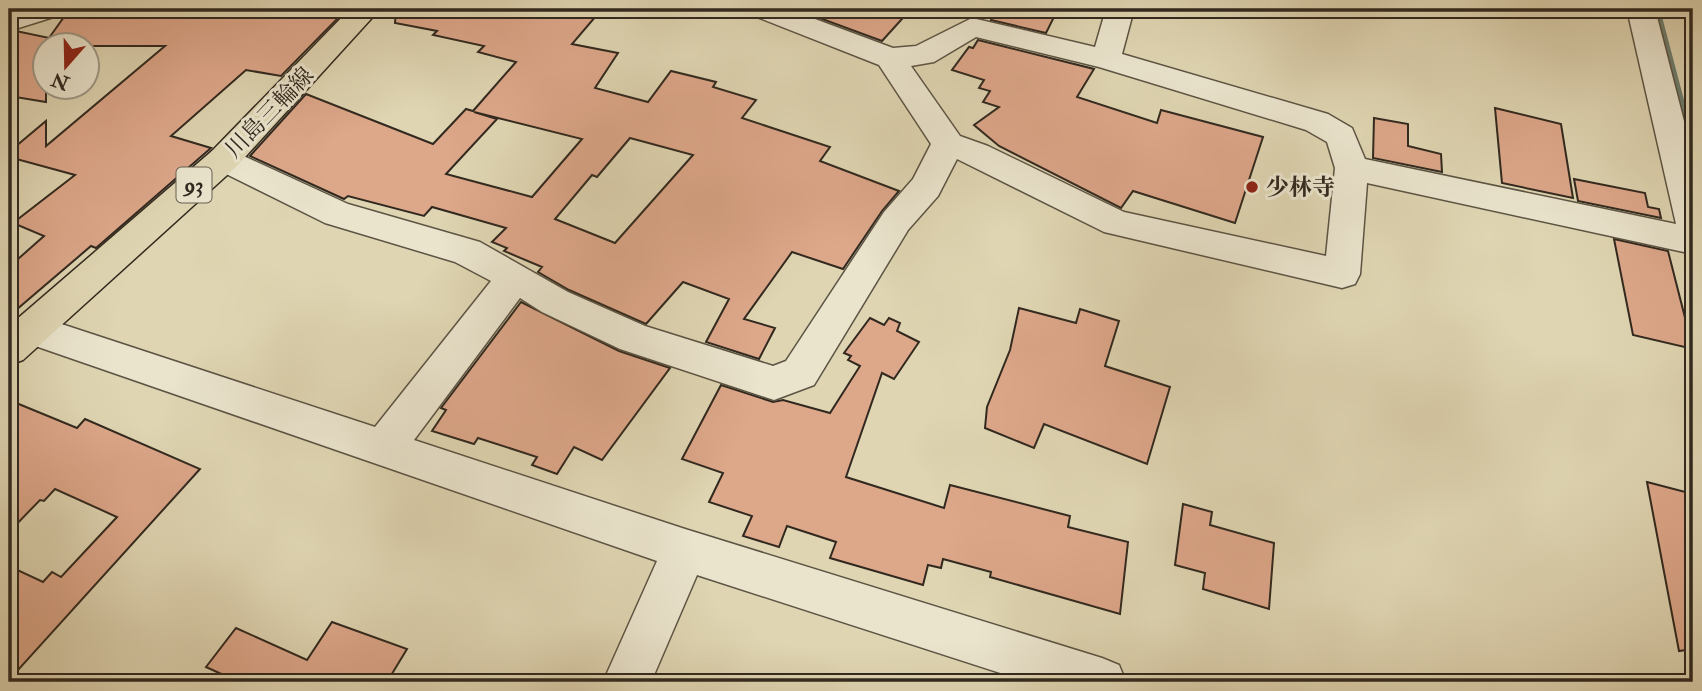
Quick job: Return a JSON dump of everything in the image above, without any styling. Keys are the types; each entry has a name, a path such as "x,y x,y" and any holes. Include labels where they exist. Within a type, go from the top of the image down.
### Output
{"main road":[{"name":"川島三輪線","path":"20,339 224,159 366,9"}],"street":[{"path":"9,22 50,9"},
{"path":"762,9 890,58 923,55 972,27 1105,59 1317,122 1341,136 1352,168 1342,274 1116,223 976,154 948,144 890,58"},
{"path":"1105,59 1120,9"},
{"path":"1641,9 1693,223"},
{"path":"224,159 337,214 467,251 555,302 634,338 774,383 800,373 896,221 926,187 948,144"},
{"path":"1352,168 1693,241"},
{"path":"382,450 515,277"},
{"path":"20,339 382,450 685,550 1102,682"},
{"path":"627,682 685,550"}],"building":[{"path":"87,9 316,9 342,14 281,76 246,70 171,136 211,148 96,248 91,246 9,316 9,267 44,236 13,223 75,175 9,157 9,152 46,121 46,146 98,102 102,102 102,99 165,46 102,46 102,32 53,32 64,17 82,16"},
{"path":"396,9 602,9 572,44 618,53 595,88 648,102 671,71 716,82 713,87 756,100 742,118 830,147 820,161 899,191 882,211 843,269 792,252 744,319 775,328 759,359 706,342 729,299 683,282 646,324 569,290 538,272 542,267 504,251 507,248 492,242 506,228 432,207 424,216 348,196 344,199 250,156 306,94 433,144 466,109 473,111 516,62 478,52 484,46 433,35 437,31 395,23","holes":["474,112 582,139 532,197 446,174 497,119","630,138 693,155 615,243 555,219 592,175 597,177"]},
{"path":"795,9 911,9 882,41"},
{"path":"998,9 1025,9 1054,17 1046,33 991,20"},
{"path":"16,31 32,34 32,100 9,96 9,33"},
{"path":"978,40 1094,69 1077,97 1157,123 1161,110 1263,137 1235,223 1133,191 1121,208 999,146 974,125 999,107 983,102 990,91 979,88 984,80 952,70 969,47 973,48"},
{"path":"1495,108 1561,124 1573,198 1502,183"},
{"path":"1374,118 1408,124 1408,146 1441,154 1442,172 1373,158"},
{"path":"1574,179 1645,193 1648,207 1659,209 1661,218 1578,201"},
{"path":"1614,239 1668,251 1693,349 1633,335"},
{"path":"521,302 619,351 670,368 602,460 574,447 557,474 532,465 537,457 478,438 474,444 432,431 446,410 441,408"},
{"path":"1019,308 1076,323 1080,309 1119,321 1105,366 1170,387 1147,464 1044,424 1034,448 985,428 987,407 1010,350"},
{"path":"870,318 884,325 889,318 900,323 897,331 919,342 894,379 882,373 846,477 944,508 950,485 1070,516 1068,527 1128,542 1120,614 990,577 991,572 943,559 941,568 928,565 923,585 830,558 836,542 787,526 779,547 743,536 752,516 709,502 723,473 682,459 721,385 773,402 783,400 830,413 860,366 848,360 851,356 844,353"},
{"path":"9,400 77,428 85,419 200,469 9,680 9,566 43,582 52,572 61,577 117,517 55,489 44,501 40,500 9,532"},
{"path":"1647,482 1693,494 1693,649 1679,651"},
{"path":"1183,504 1212,512 1210,525 1274,543 1269,609 1203,589 1205,573 1175,565"},
{"path":"332,622 407,649 387,682 239,682 206,667 236,628 307,660"}],"waterway":[{"path":"1656,9 1693,150"}],"place":[{"name":"少林寺","path":"1252,187"}]}
